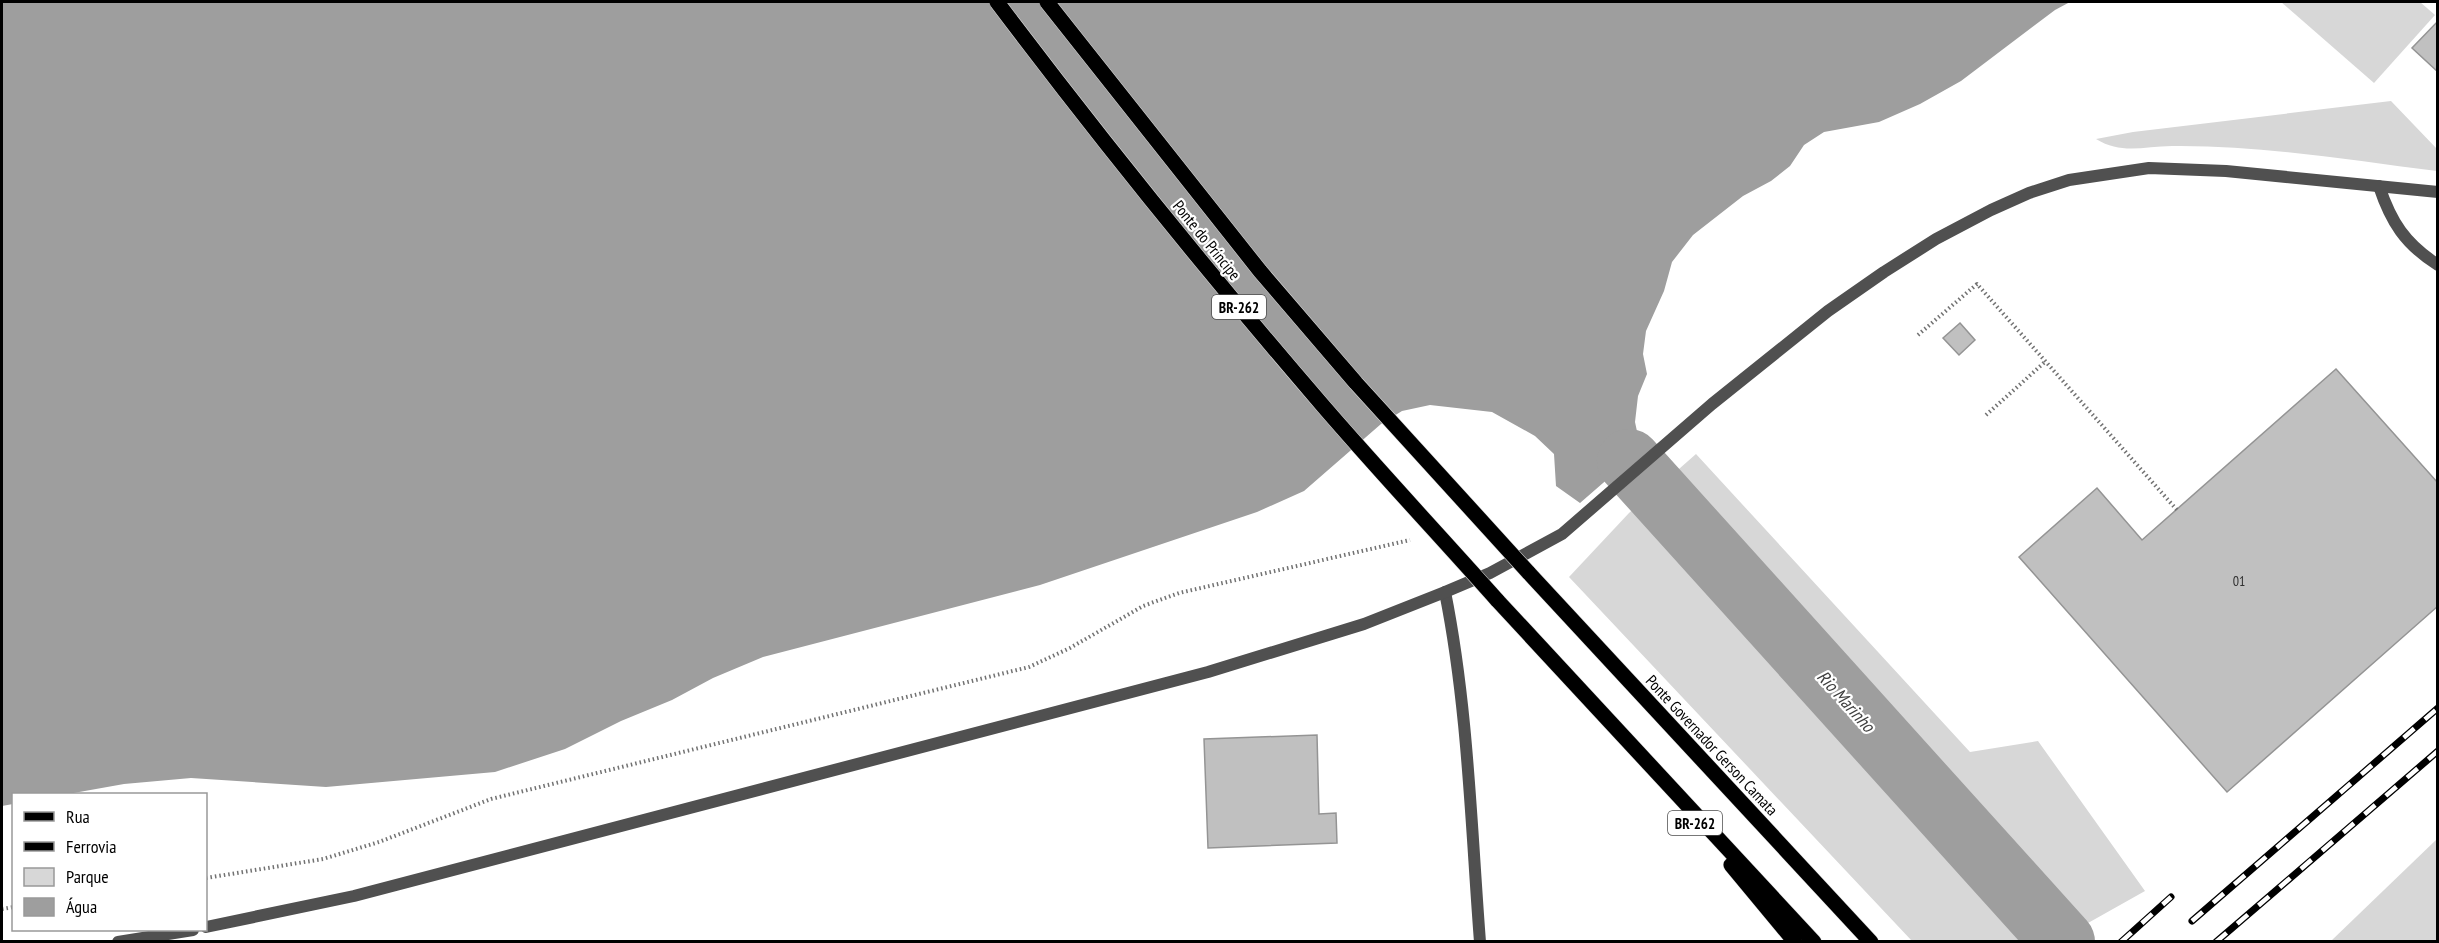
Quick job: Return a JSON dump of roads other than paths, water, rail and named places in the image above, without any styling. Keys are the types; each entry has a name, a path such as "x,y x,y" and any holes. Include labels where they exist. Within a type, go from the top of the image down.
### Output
{"main road":[{"name":"Ponte do Príncipe","path":"997,2 1136,182 1230,297 1326,409 1497,600 1595,705"},
{"name":"Ponte do Príncipe","path":"1047,2 1260,271 1356,383 1528,572"},
{"name":"Ponte Governador Gerson Camata","path":"1528,572 1871,942"},
{"name":"BR-262","path":"1595,705 1795,942"},
{"path":"1595,705 1814,942"}],"street":[{"path":"207,927 354,896 1208,672 1364,624 1445,592 1490,573 1562,534 1712,404 1828,311 1884,272 1936,239 1991,210 2069,180 2149,168 2187,168 2438,192"},
{"path":"2379,186 2398,230 2423,256 2438,265"},
{"path":"1445,592 1463,718 1480,942"},
{"path":"118,942 187,931"}],"water":[{"path":"2,2 2070,2 2055,10 1961,81 1920,104 1879,122 1824,132 1804,145 1790,166 1771,181 1743,196 1693,235 1672,262 1664,291 1646,331 1643,354 1647,374 1638,396 1635,422 1641,450 1580,503 1556,486 1554,454 1535,436 1492,412 1430,405 1402,411 1381,424 1304,491 1257,512 1040,585 763,657 713,678 672,700 621,721 565,749 495,772 326,787 191,778 124,784 74,793 12,793 12,804 2,806"}],"waterway":[{"name":"Rio Marinho","path":"1629,461 2063,942"}],"railway":[{"path":"2192,921 2438,708"},
{"path":"2216,942 2438,751"},
{"path":"2121,942 2171,897"}]}
